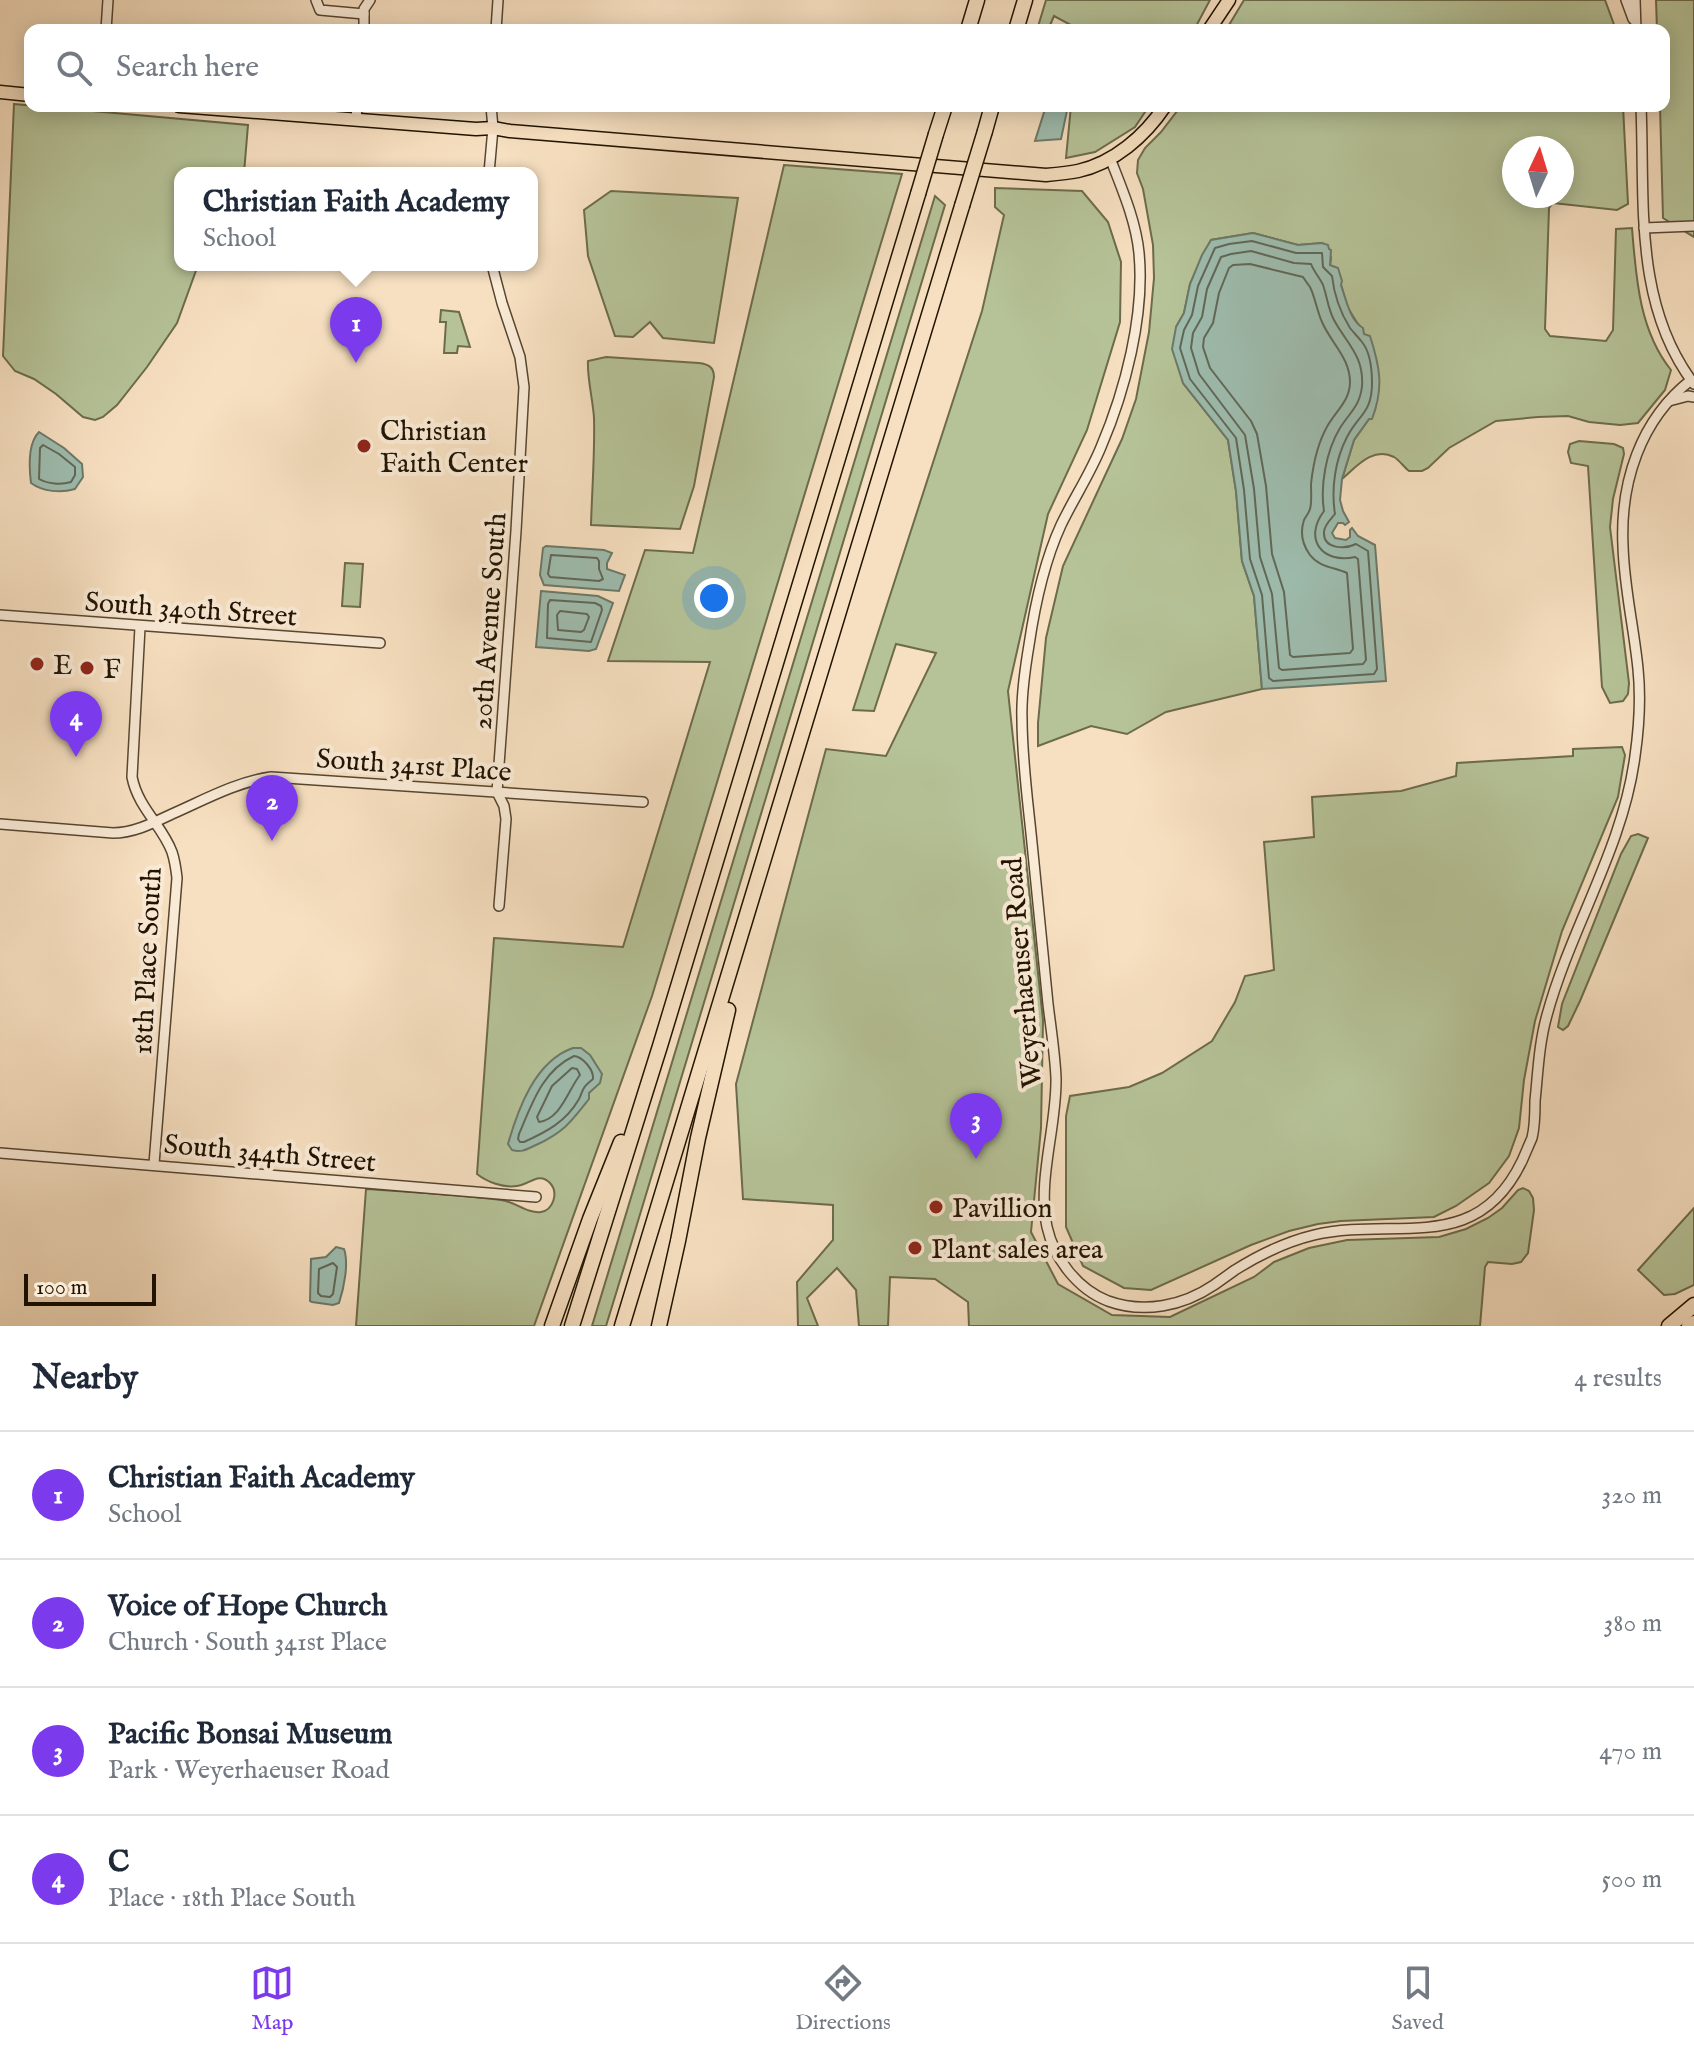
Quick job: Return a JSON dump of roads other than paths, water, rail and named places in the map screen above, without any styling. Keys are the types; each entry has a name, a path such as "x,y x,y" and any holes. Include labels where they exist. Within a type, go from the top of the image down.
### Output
{"highway":[{"path":"970,24 977,0"},
{"path":"1018,24 1025,0"},
{"path":"572,1326 943,112"},
{"path":"622,1326 990,112"},
{"path":"659,1326 698,1138 756,887"},
{"path":"552,1326 590,1219 660,1046"},
{"path":"668,1326 678,1241"},
{"path":"1669,1326 1694,1305"},
{"path":"1689,1326 1694,1323"}],"main road":[{"path":"1213,24 1229,0"},
{"path":"0,92 24,94"},
{"path":"332,112 476,129 1046,175 1078,171 1110,158 1127,148 1149,128 1161,112"}],"street":[{"path":"106,24 108,0"},
{"path":"316,0 320,10 364,14"},
{"path":"364,24 364,9 370,0"},
{"path":"496,24 498,0"},
{"path":"1626,0 1635,24"},
{"path":"1635,0 1636,24"},
{"path":"490,167 492,112"},
{"path":"1641,112 1644,228 1649,281 1665,334 1692,382"},
{"name":"Weyerhaeuser Road","path":"1110,158 1131,214 1139,252 1140,278 1133,340 1116,410 1100,451 1060,527 1049,557 1029,642 1021,715 1056,1081 1045,1188 1046,1220 1052,1242 1065,1268 1102,1299 1154,1308 1210,1288 1264,1253 1291,1241 1335,1231 1440,1226 1469,1218 1504,1192 1533,1135 1539,1050 1557,980 1611,850 1628,798 1636,755 1640,690 1623,551 1623,510 1630,477 1641,442 1666,402 1692,382"},
{"path":"1644,228 1694,226"},
{"name":"20th Avenue South","path":"494,271 520,357 524,387 497,792 506,819 499,906"},
{"path":"1666,402 1694,397"},
{"name":"South 340th Street","path":"0,615 380,643"},
{"name":"18th Place South","path":"140,627 131,772 139,800 174,855 177,878 154,1164"},
{"name":"South 341st Place","path":"0,824 117,833 131,831 238,785 271,777 643,802"},
{"name":"South 344th Street","path":"0,1153 536,1197"}],"water":[{"path":"1044,112 1067,112 1061,139 1035,141"},
{"path":"1253,233 1298,245 1328,245 1331,250 1330,265 1338,268 1349,309 1364,334 1370,336 1378,368 1378,397 1372,419 1354,440 1342,479 1340,500 1349,522 1345,525 1338,523 1332,533 1335,538 1346,540 1352,528 1358,536 1375,545 1386,681 1262,689 1254,596 1242,561 1228,440 1183,383 1172,349 1190,284 1211,240"},
{"path":"39,432 82,464 83,477 75,489 52,491 31,483 31,449"},
{"path":"543,548 612,553 607,569 625,575 619,591 544,585 540,575"},
{"path":"541,591 598,596 613,603 596,649 536,647"},
{"path":"573,1048 581,1048 590,1055 602,1074 600,1083 560,1131 527,1149 512,1150 508,1144 530,1088 548,1064"},
{"path":"336,1247 344,1249 346,1261 339,1303 312,1302 311,1259 326,1257"}],"place":[{"name":"Christian Faith Academy","path":"356,363"},
{"name":"Christian Faith Center","path":"364,446"},
{"name":"E","path":"37,664"},
{"name":"F","path":"87,668"},
{"name":"C","path":"76,757"},
{"name":"Voice of Hope Church","path":"272,841"},
{"name":"Pacific Bonsai Museum","path":"976,1159"},
{"name":"Pavillion","path":"936,1207"},
{"name":"Plant sales area","path":"915,1248"}]}
